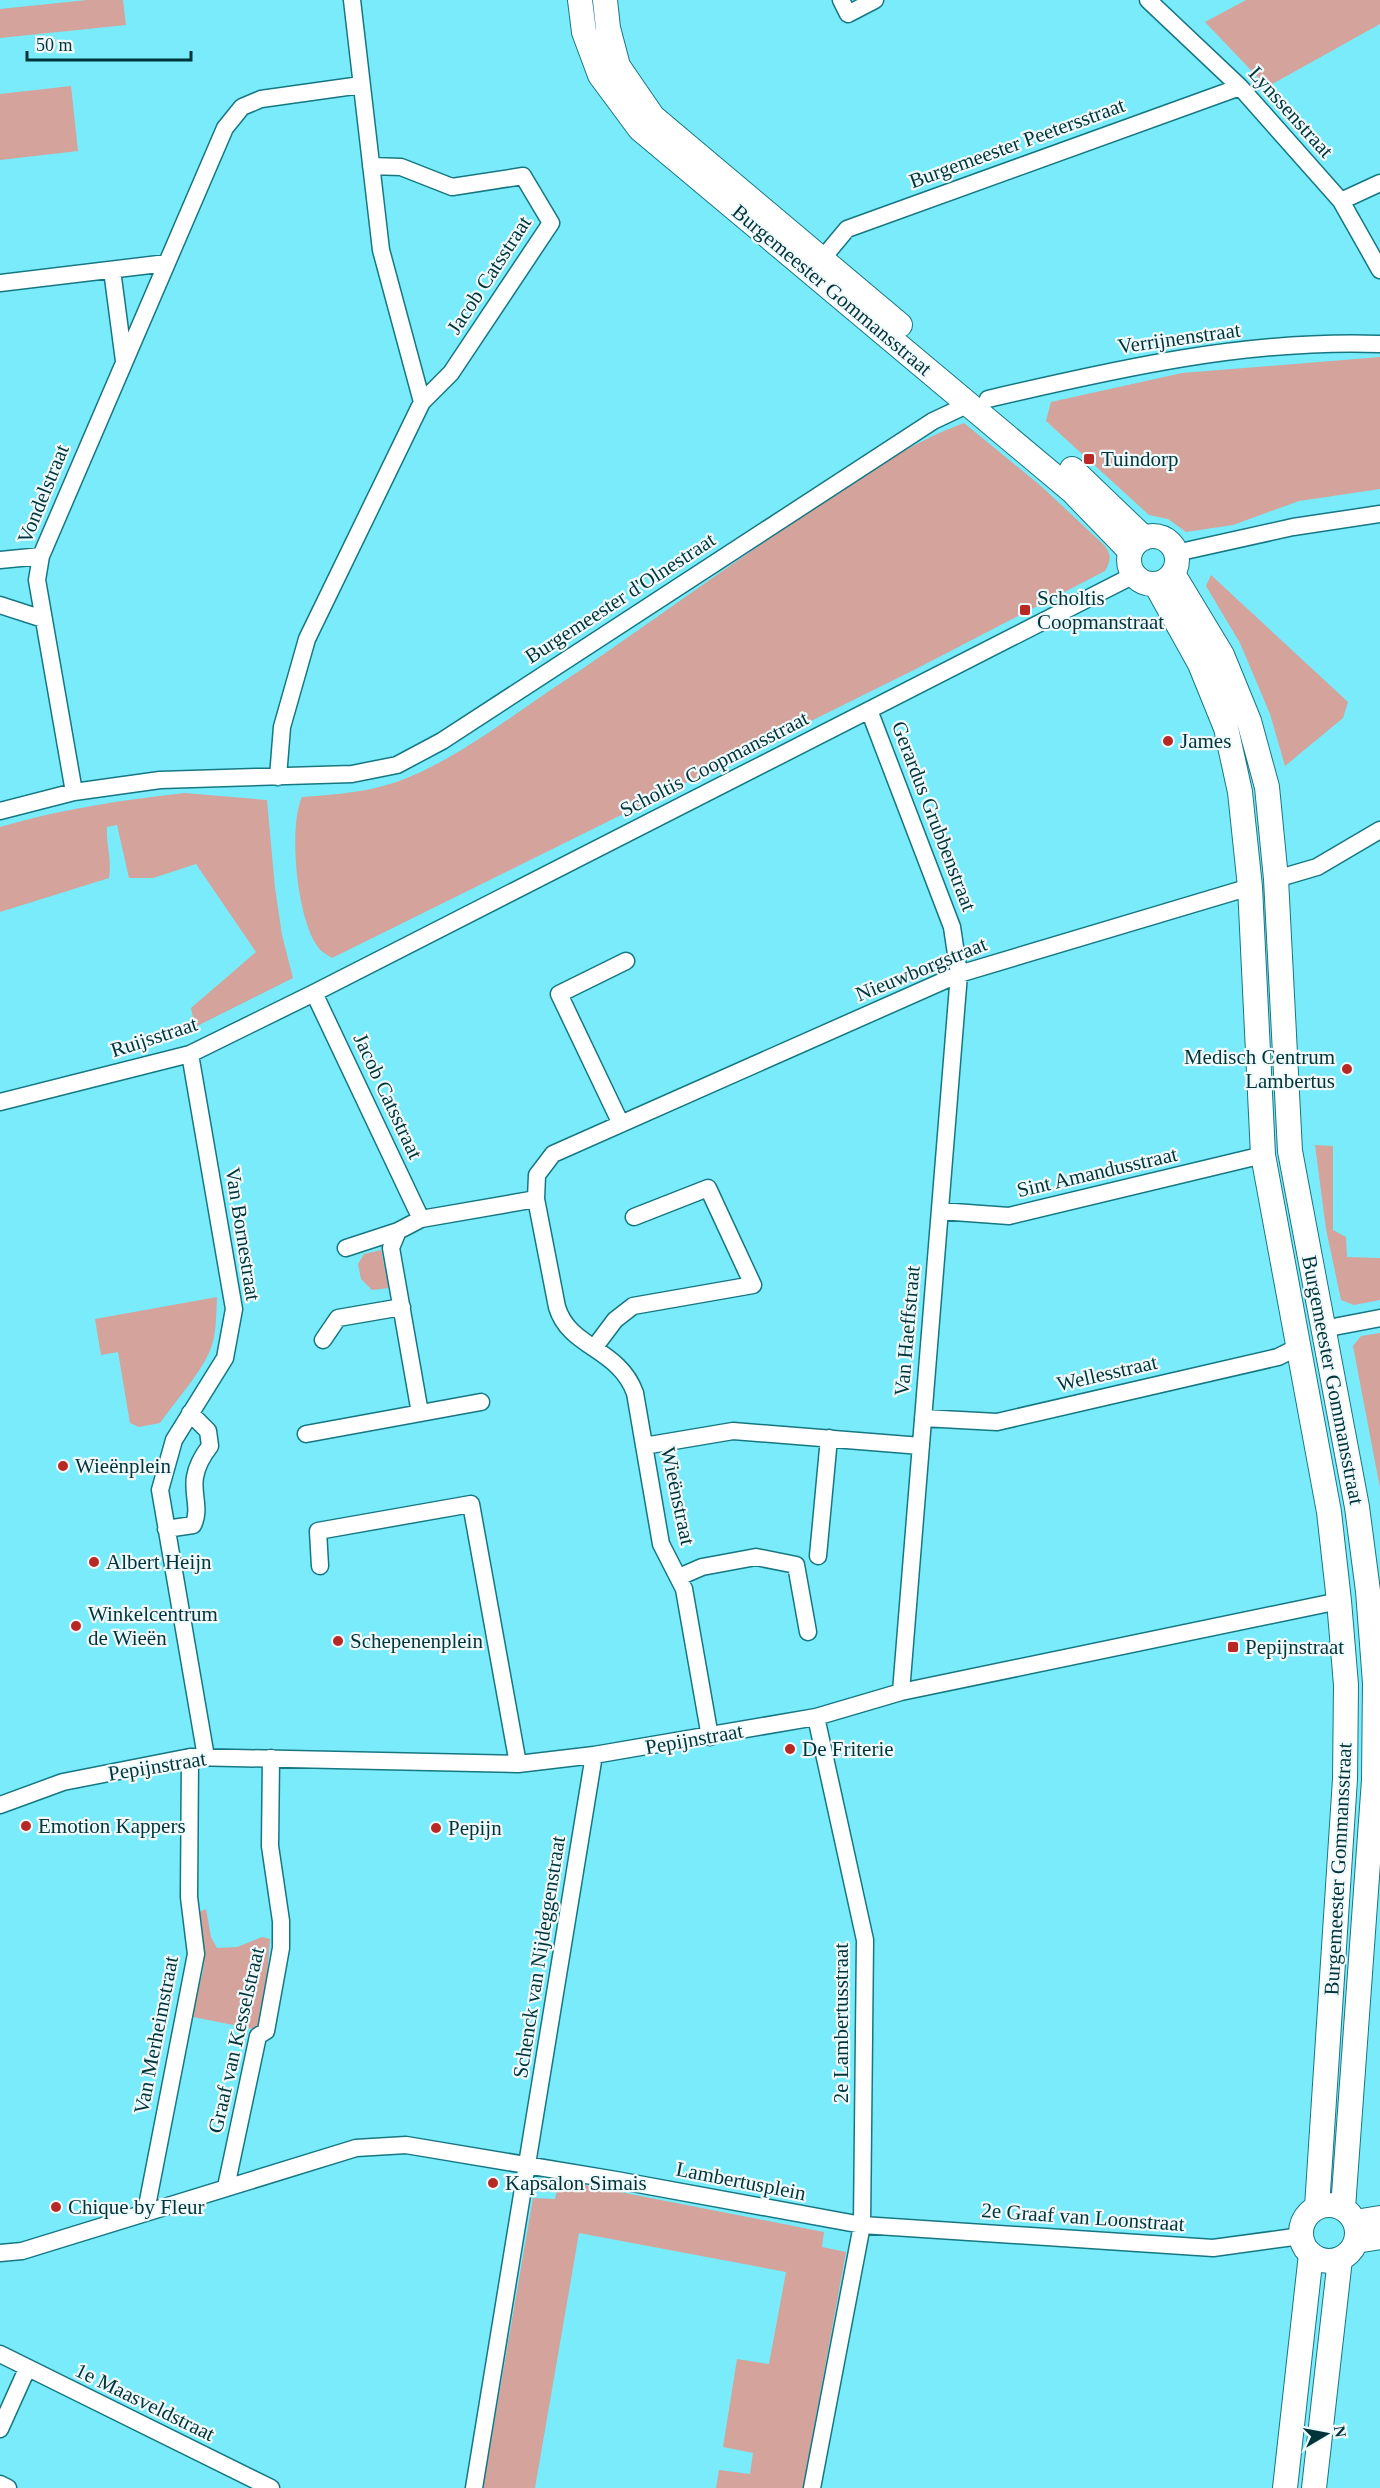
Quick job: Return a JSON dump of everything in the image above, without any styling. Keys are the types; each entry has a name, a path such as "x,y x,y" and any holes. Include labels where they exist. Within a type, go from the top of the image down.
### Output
{"street":[{"path":"352,0 381,250 422,402"},
{"name":"Burgemeester Gommansstraat","path":"580,0 584,32 600,75 640,129 979,402"},
{"name":"Burgemeester Gommansstraat","path":"605,0 608,28 618,66 653,117 822,260 979,402 1072,491 1137,545"},
{"path":"841,0 848,14 875,0"},
{"name":"Lynssenstraat","path":"1148,0 1240,87 1341,201 1380,270"},
{"name":"Vondelstraat","path":"74,792 37,580 41,555 225,128 242,107 261,99 361,85"},
{"name":"Burgemeester Peetersstraat","path":"822,260 847,229 1240,87"},
{"name":"Jacob Catsstraat","path":"278,777 282,727 307,639 422,402 451,373 551,223 523,176 452,187 401,167 371,166"},
{"path":"1341,201 1380,183"},
{"path":"0,283 167,263"},
{"path":"112,270 124,361"},
{"name":"Verrijnenstraat","path":"979,402 1091,375 1202,355 1340,342 1380,344"},
{"name":"Burgemeester d'Olnestraat","path":"0,811 74,792 160,780 352,774 397,765 442,741 933,421 979,402"},
{"path":"1168,571 1170,543 1161,537 1137,545 1129,561 1134,575 1143,583 1168,571 1293,527 1380,514"},
{"path":"0,560 41,555"},
{"name":"Burgemeester Gommansstraat","path":"1168,571 1222,655 1249,721 1267,787 1276,879 1289,1140 1374,1590 1374,1780 1349,2232 1314,2488"},
{"name":"Burgemeester Gommansstraat","path":"1168,571 1200,664 1226,728 1240,792 1250,887 1263,1155 1329,1512 1340,1601 1346,1685 1345,1779 1317,2207"},
{"name":"Scholtis Coopmansstraat","path":"314,993 1134,575"},
{"path":"0,605 43,619"},
{"name":"Gerardus Grubbenstraat","path":"870,710 952,927 959,974"},
{"path":"1276,879 1317,867 1380,830"},
{"name":"Nieuwborgstraat","path":"537,1199 537,1174 553,1154 959,974 1250,887"},
{"path":"621,1124 560,994 626,961"},
{"name":"Van Haeffstraat","path":"901,1692 959,974"},
{"name":"Jacob Catsstraat","path":"314,993 421,1219"},
{"name":"Ruijsstraat","path":"0,1102 190,1054 314,993"},
{"name":"Van Bornestraat","path":"190,1054 234,1309 225,1358 174,1440 160,1490 198,1757"},
{"name":"Sint Amandusstraat","path":"939,1212 1010,1216 1263,1155"},
{"path":"594,1348 619,1315 633,1305 753,1285 708,1188 634,1217"},
{"path":"346,1248 398,1231 421,1219 537,1199"},
{"name":"Wieënstraat","path":"537,1199 559,1313 569,1329 617,1363 628,1377 635,1394 661,1544 684,1589 710,1737"},
{"path":"398,1231 391,1248 420,1413"},
{"path":"323,1340 338,1318 402,1307"},
{"path":"1298,1347 1323,1329 1380,1318"},
{"name":"Wellesstraat","path":"923,1418 996,1422 1278,1357 1298,1347"},
{"path":"306,1434 481,1402"},
{"path":"166,1529 193,1525 198,1516 195,1477 201,1459 210,1446 208,1431 190,1413"},
{"path":"644,1446 733,1431 921,1446"},
{"path":"818,1556 829,1438"},
{"path":"320,1566 318,1531 471,1504 518,1764"},
{"path":"679,1577 702,1567 756,1557 796,1565 808,1632"},
{"name":"Pepijnstraat","path":"0,1805 63,1782 198,1757 518,1764 710,1737 816,1717 901,1692 1340,1601 1374,1590"},
{"name":"2e Lambertusstraat","path":"816,1717 865,1940 862,2225"},
{"name":"Schenck van Nijdeggenstraat","path":"528,2165 594,1755"},
{"name":"Van Merheimstraat","path":"146,2211 195,1954 189,1897 198,1757"},
{"name":"Graaf van Kesselstraat","path":"226,2187 258,2036 266,2031 281,1948 281,1920 270,1846 271,1758"},
{"name":"Lambertusplein","path":"0,2253 22,2251 356,2148 406,2145 862,2225"},
{"path":"474,2488 528,2165"},
{"path":"1285,2488 1306,2245 1305,2217 1317,2207 1330,2204 1349,2232 1380,2237"},
{"path":"1306,2245 1326,2261 1349,2232 1380,2218"},
{"path":"812,2488 862,2225"},
{"name":"2e Graaf van Loonstraat","path":"862,2225 1213,2248 1306,2245"},
{"name":"1e Maasveldstraat","path":"0,2354 270,2488"},
{"path":"0,2429 27,2369"},
{"path":"0,2484 8,2488"}],"shaded area":[{"path":"87,0 123,0 126,25 0,38 0,9"},
{"path":"1246,0 1380,0 1380,24 1267,87 1205,22"},
{"path":"71,86 78,151 0,160 0,94"},
{"path":"1380,357 1380,489 1299,501 1233,525 1186,532 1168,519 1149,515 1046,421 1051,402 1182,373"},
{"path":"964,423 1041,486 1104,545 1110,558 1105,571 914,670 332,958 319,949 305,916 297,873 296,829 302,797 353,792 383,786 405,779 449,757 492,730 861,477 921,442"},
{"path":"1211,575 1348,702 1343,718 1285,766 1270,714 1240,643 1206,586"},
{"path":"185,793 267,800 275,888 282,935 293,978 195,1027 191,1008 256,952 196,864 153,878 129,878 117,825 107,827 109,878 0,912 0,827 92,806"},
{"path":"1315,1145 1333,1146 1333,1230 1346,1237 1347,1257 1380,1258 1380,1300 1354,1305 1341,1300 1326,1229"},
{"path":"381,1250 389,1288 372,1290 361,1279 358,1264 364,1254"},
{"path":"217,1297 216,1325 212,1346 192,1380 160,1423 139,1427 130,1423 118,1352 101,1355 95,1319"},
{"path":"1380,1333 1380,1488 1353,1346 1361,1336"},
{"path":"206,1909 211,1937 217,1948 237,1947 262,1937 270,1939 263,2024 258,2030 193,2017 190,2008 203,1971 204,1961 197,1913"},
{"path":"559,2180 824,2232 822,2247 846,2252 803,2488 716,2488 719,2470 750,2474 753,2453 723,2447 737,2359 769,2364 786,2272 579,2233 535,2488 483,2488 533,2198 555,2199"}],"place":[{"name":"Tuindorp","path":"1089,459"},
{"name":"Scholtis Coopmanstraat","path":"1025,610"},
{"name":"James","path":"1168,741"},
{"name":"Medisch Centrum Lambertus","path":"1347,1069"},
{"name":"Wieënplein","path":"63,1466"},
{"name":"Albert Heijn","path":"94,1562"},
{"name":"Winkelcentrum de Wieën","path":"76,1626"},
{"name":"Schepenenplein","path":"338,1641"},
{"name":"Pepijnstraat","path":"1233,1647"},
{"name":"De Friterie","path":"790,1749"},
{"name":"Emotion Kappers","path":"26,1826"},
{"name":"Pepijn","path":"436,1828"},
{"name":"Kapsalon Simais","path":"493,2183"},
{"name":"Chique by Fleur","path":"56,2207"}]}
